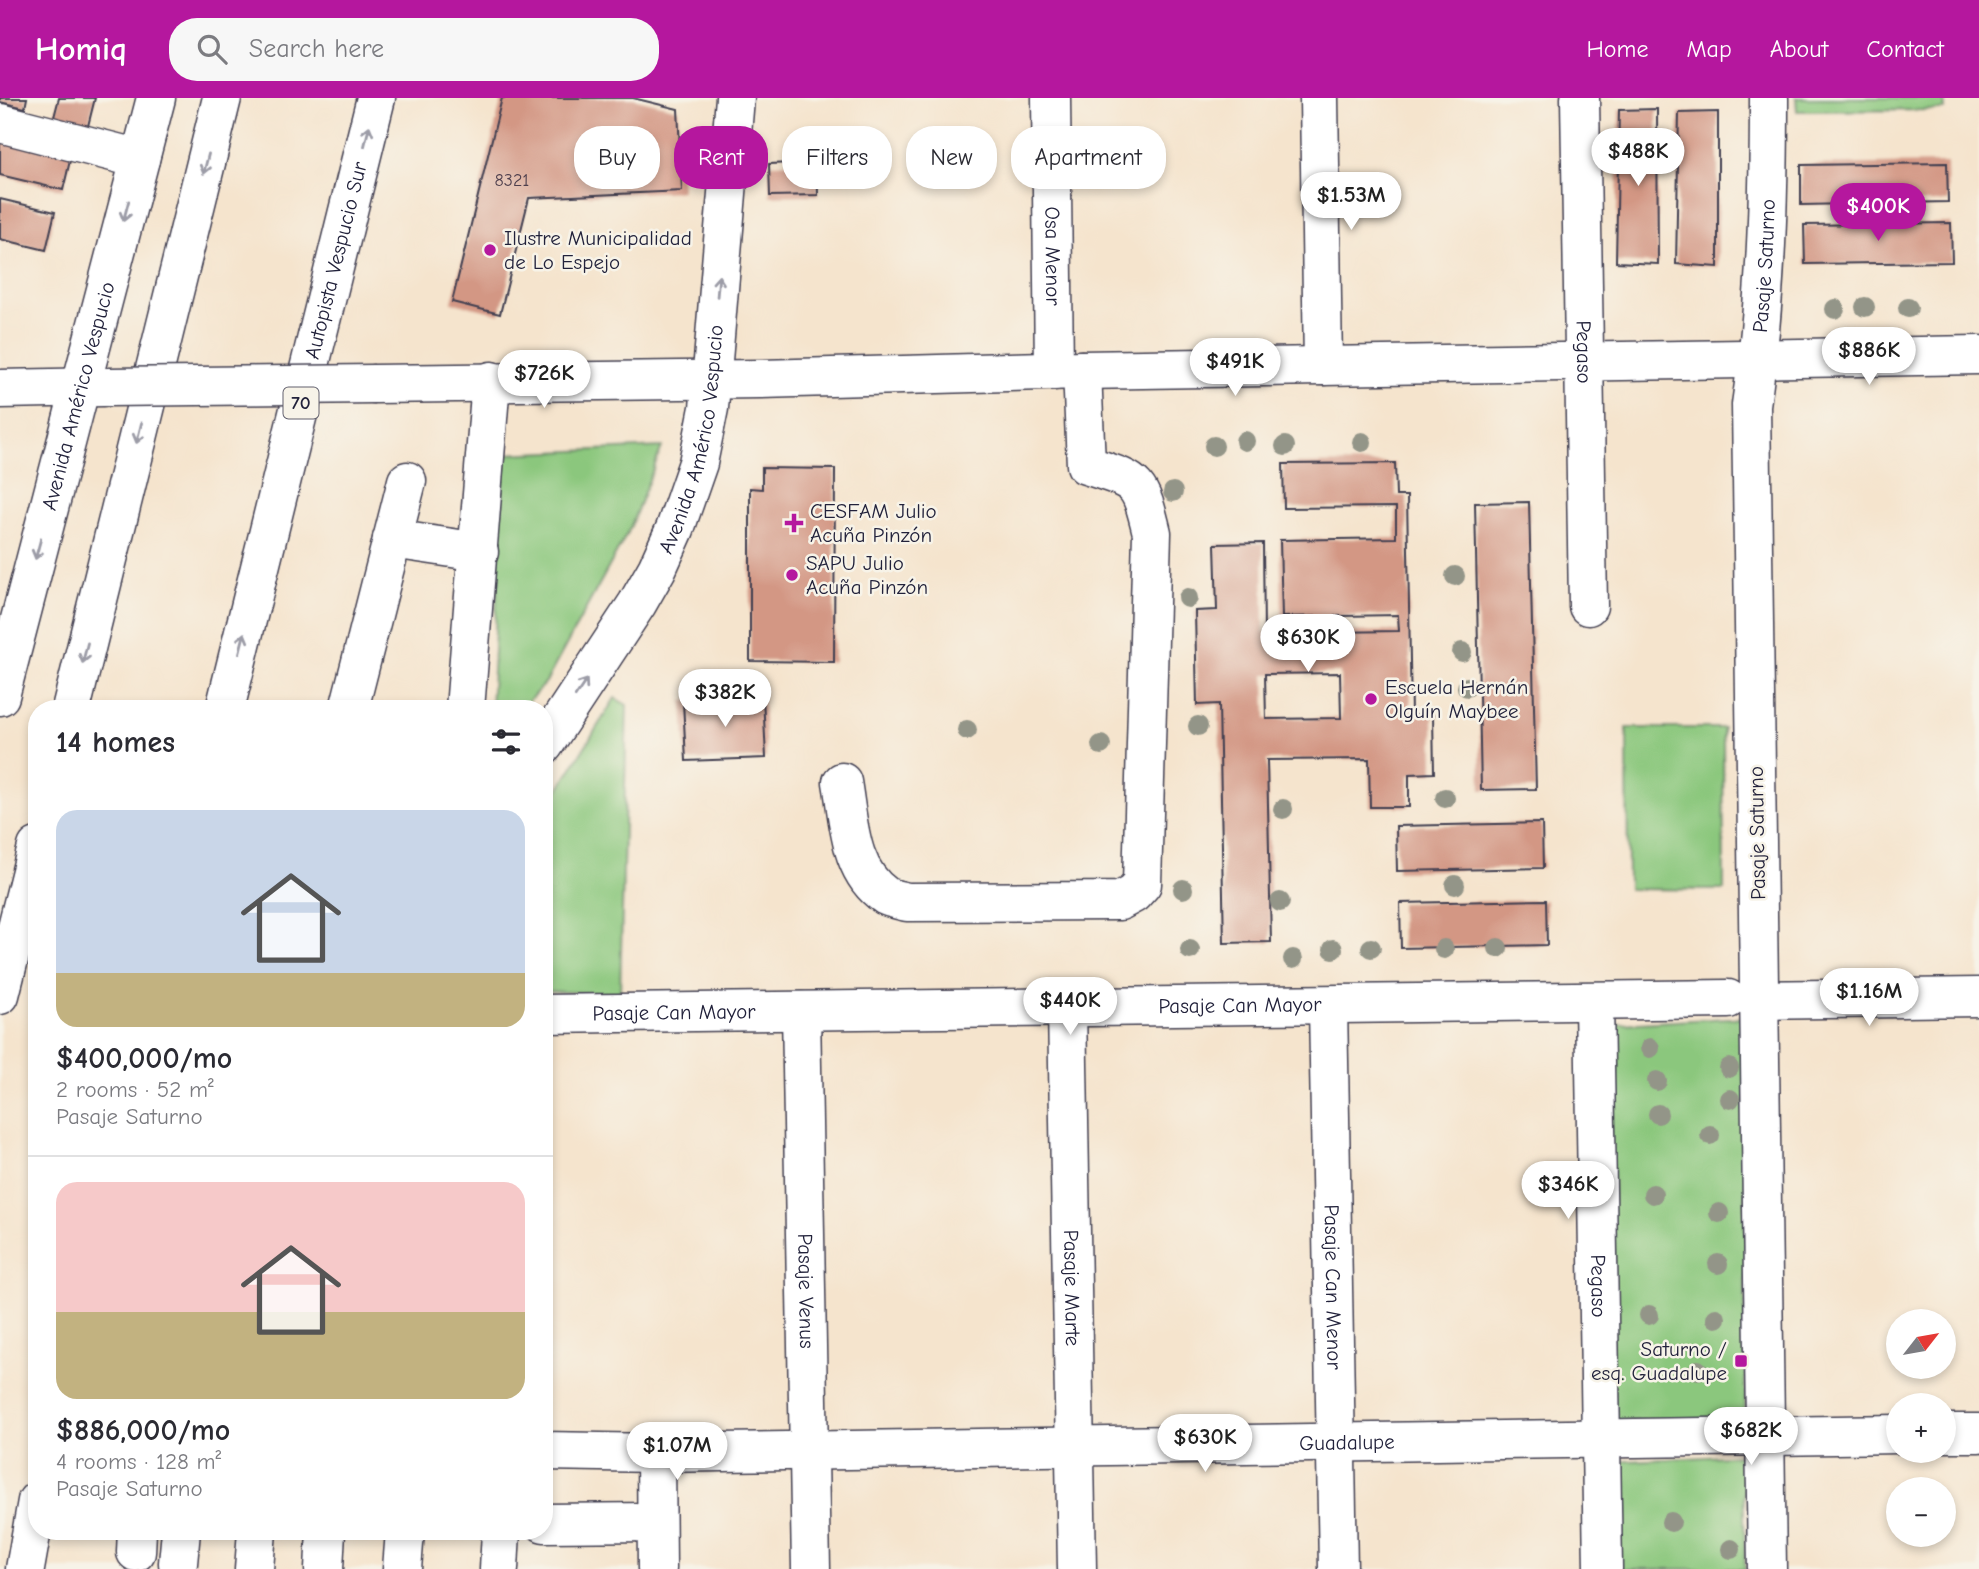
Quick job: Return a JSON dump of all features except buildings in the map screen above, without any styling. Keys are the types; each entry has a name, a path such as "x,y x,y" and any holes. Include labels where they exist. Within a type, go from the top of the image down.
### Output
{"main road":[{"name":"Avenida Américo Vespucio","path":"0,696 94,388 140,159 156,98"},
{"path":"73,700 222,98"},
{"name":"Autopista Vespucio Sur","path":"227,700 376,98"},
{"name":"Avenida Américo Vespucio","path":"553,731 637,604 671,539 698,463 712,379 735,98"},
{"name":"Osa Menor","path":"842,782 855,856 871,881 888,897 907,902 1119,901 1133,894 1142,884 1152,533 1144,499 1130,480 1086,466 1068,371 1051,98"},
{"path":"1319,98 1323,366"},
{"name":"Pegaso","path":"1580,98 1588,606"},
{"name":"Pasaje Saturno","path":"1767,1569 1765,1437 1744,999 1751,405 1763,308 1769,174 1769,98"},
{"path":"0,123 140,159"},
{"path":"0,389 712,379 1979,355"},
{"path":"467,700 491,381"},
{"path":"351,700 407,481"},
{"path":"392,539 479,552"},
{"path":"0,995 28,883"},
{"name":"Pasaje Can Mayor","path":"553,1014 1979,997"},
{"name":"Pegaso","path":"1594,1002 1603,1569"},
{"name":"Pasaje Can Menor","path":"1328,1005 1338,1569"},
{"name":"Pasaje Marte","path":"1067,1008 1077,1569"},
{"name":"Pasaje Venus","path":"801,1011 811,1569"},
{"path":"1956,1433 1979,1433"},
{"name":"Guadalupe","path":"553,1451 656,1453 1886,1434"},
{"path":"656,1453 657,1569"},
{"path":"553,1523 655,1522"},
{"path":"25,1569 30,1540"},
{"path":"254,1569 256,1540"},
{"path":"324,1569 326,1540"},
{"path":"402,1569 404,1540"},
{"path":"499,1569 501,1540"}],"green space":[{"path":"1796,98 1944,98 1945,110 1797,111"},
{"path":"662,447 630,528 546,682 529,700 491,700 504,454"},
{"path":"615,698 627,705 620,994 553,991 553,798"},
{"path":"1627,728 1723,728 1724,890 1628,889"},
{"path":"1746,1017 1745,1422 1613,1421 1603,1025"},
{"path":"1743,1455 1745,1569 1614,1569 1611,1462"}],"place":[{"name":"Ilustre Municipalidad de Lo Espejo","path":"490,250"},
{"name":"CESFAM Julio Acuña Pinzón","path":"794,523"},
{"name":"SAPU Julio Acuña Pinzón","path":"792,575"},
{"name":"Escuela Hernán Olguín Maybee","path":"1371,699"},
{"name":"Saturno / esq. Guadalupe","path":"1741,1361"}]}
